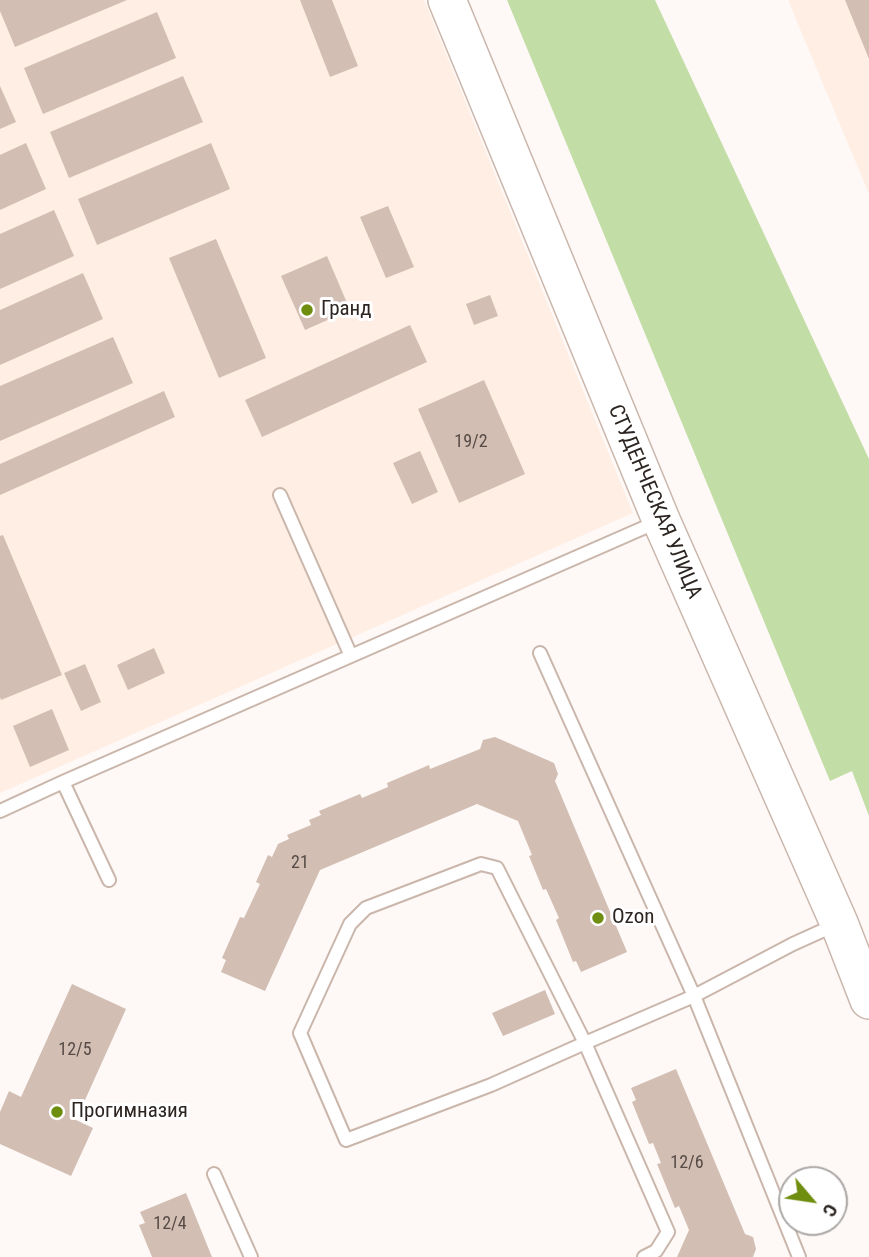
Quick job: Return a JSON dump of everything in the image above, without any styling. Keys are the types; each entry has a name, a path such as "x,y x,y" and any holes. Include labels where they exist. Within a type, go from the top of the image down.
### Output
{"main road":[{"name":"СТУДЕНЧЕСКАЯ УЛИЦА","path":"447,0 661,520 839,923 869,1000"}],"lane":[{"path":"280,495 351,656"},
{"path":"0,811 661,520"},
{"path":"540,653 694,996 799,1257"},
{"path":"63,782 109,880"},
{"path":"643,1257 656,1251 668,1232 585,1043 497,868 481,864 366,908 350,924 300,1033 346,1140 491,1085 585,1043 694,996 839,923"},
{"path":"214,1174 251,1257"}],"shaded area":[{"path":"0,0 424,0 633,513 0,793"},
{"path":"788,0 869,0 869,194"}],"green space":[{"path":"507,0 655,0 869,459 869,816 852,771 830,781"}],"building":[{"path":"0,0 127,0 15,47 0,11"},
{"path":"300,0 332,0 358,66 330,77"},
{"path":"845,0 869,0 869,59"},
{"path":"157,12 176,58 43,114 24,68"},
{"path":"183,76 203,122 69,178 50,132"},
{"path":"0,86 16,122 0,129"},
{"path":"26,143 46,189 0,210 0,155"},
{"path":"211,143 230,189 97,245 78,199"},
{"path":"388,206 414,267 386,278 360,217"},
{"path":"54,210 74,256 0,289 0,234"},
{"path":"216,239 266,358 219,378 169,258"},
{"path":"327,256 350,310 305,330 281,276"},
{"path":"83,273 103,319 0,365 0,310"},
{"path":"490,295 498,316 474,325 466,304"},
{"path":"410,325 427,362 262,437 245,400"},
{"path":"113,337 133,383 0,441 0,386"},
{"path":"484,380 525,474 459,503 418,409"},
{"path":"164,391 175,417 0,495 0,464"},
{"path":"420,451 438,492 412,504 393,463"},
{"path":"3,535 62,675 1,700 0,536"},
{"path":"154,648 165,673 128,690 117,665"},
{"path":"85,664 101,702 81,711 64,673"},
{"path":"52,709 69,750 30,767 13,726"},
{"path":"495,737 554,763 558,774 555,781 627,952 581,972 576,961 573,962 556,920 559,918 546,889 543,890 518,821 477,804 320,870 265,991 221,972 226,960 222,958 240,917 244,918 260,884 256,882 268,855 272,857 278,844 289,839 287,835 311,825 309,820 321,815 319,811 360,794 362,798 388,787 387,783 429,765 430,769 480,749 483,740"},
{"name":"Прогимназия","path":"72,984 126,1009 76,1120 93,1128 71,1176 0,1144 0,1112 9,1091 21,1097"},
{"path":"545,990 555,1014 503,1036 492,1013"},
{"path":"676,1069 745,1234 753,1237 756,1249 753,1257 677,1257 689,1230 679,1206 675,1208 657,1164 661,1163 653,1143 649,1144 632,1102 636,1100 631,1088"},
{"path":"186,1193 212,1257 152,1257 139,1225 145,1223 140,1212"}],"place":[{"name":"Гранд","path":"307,310"},
{"name":"Ozon","path":"598,918"},
{"name":"Прогимназия","path":"57,1112"}]}
